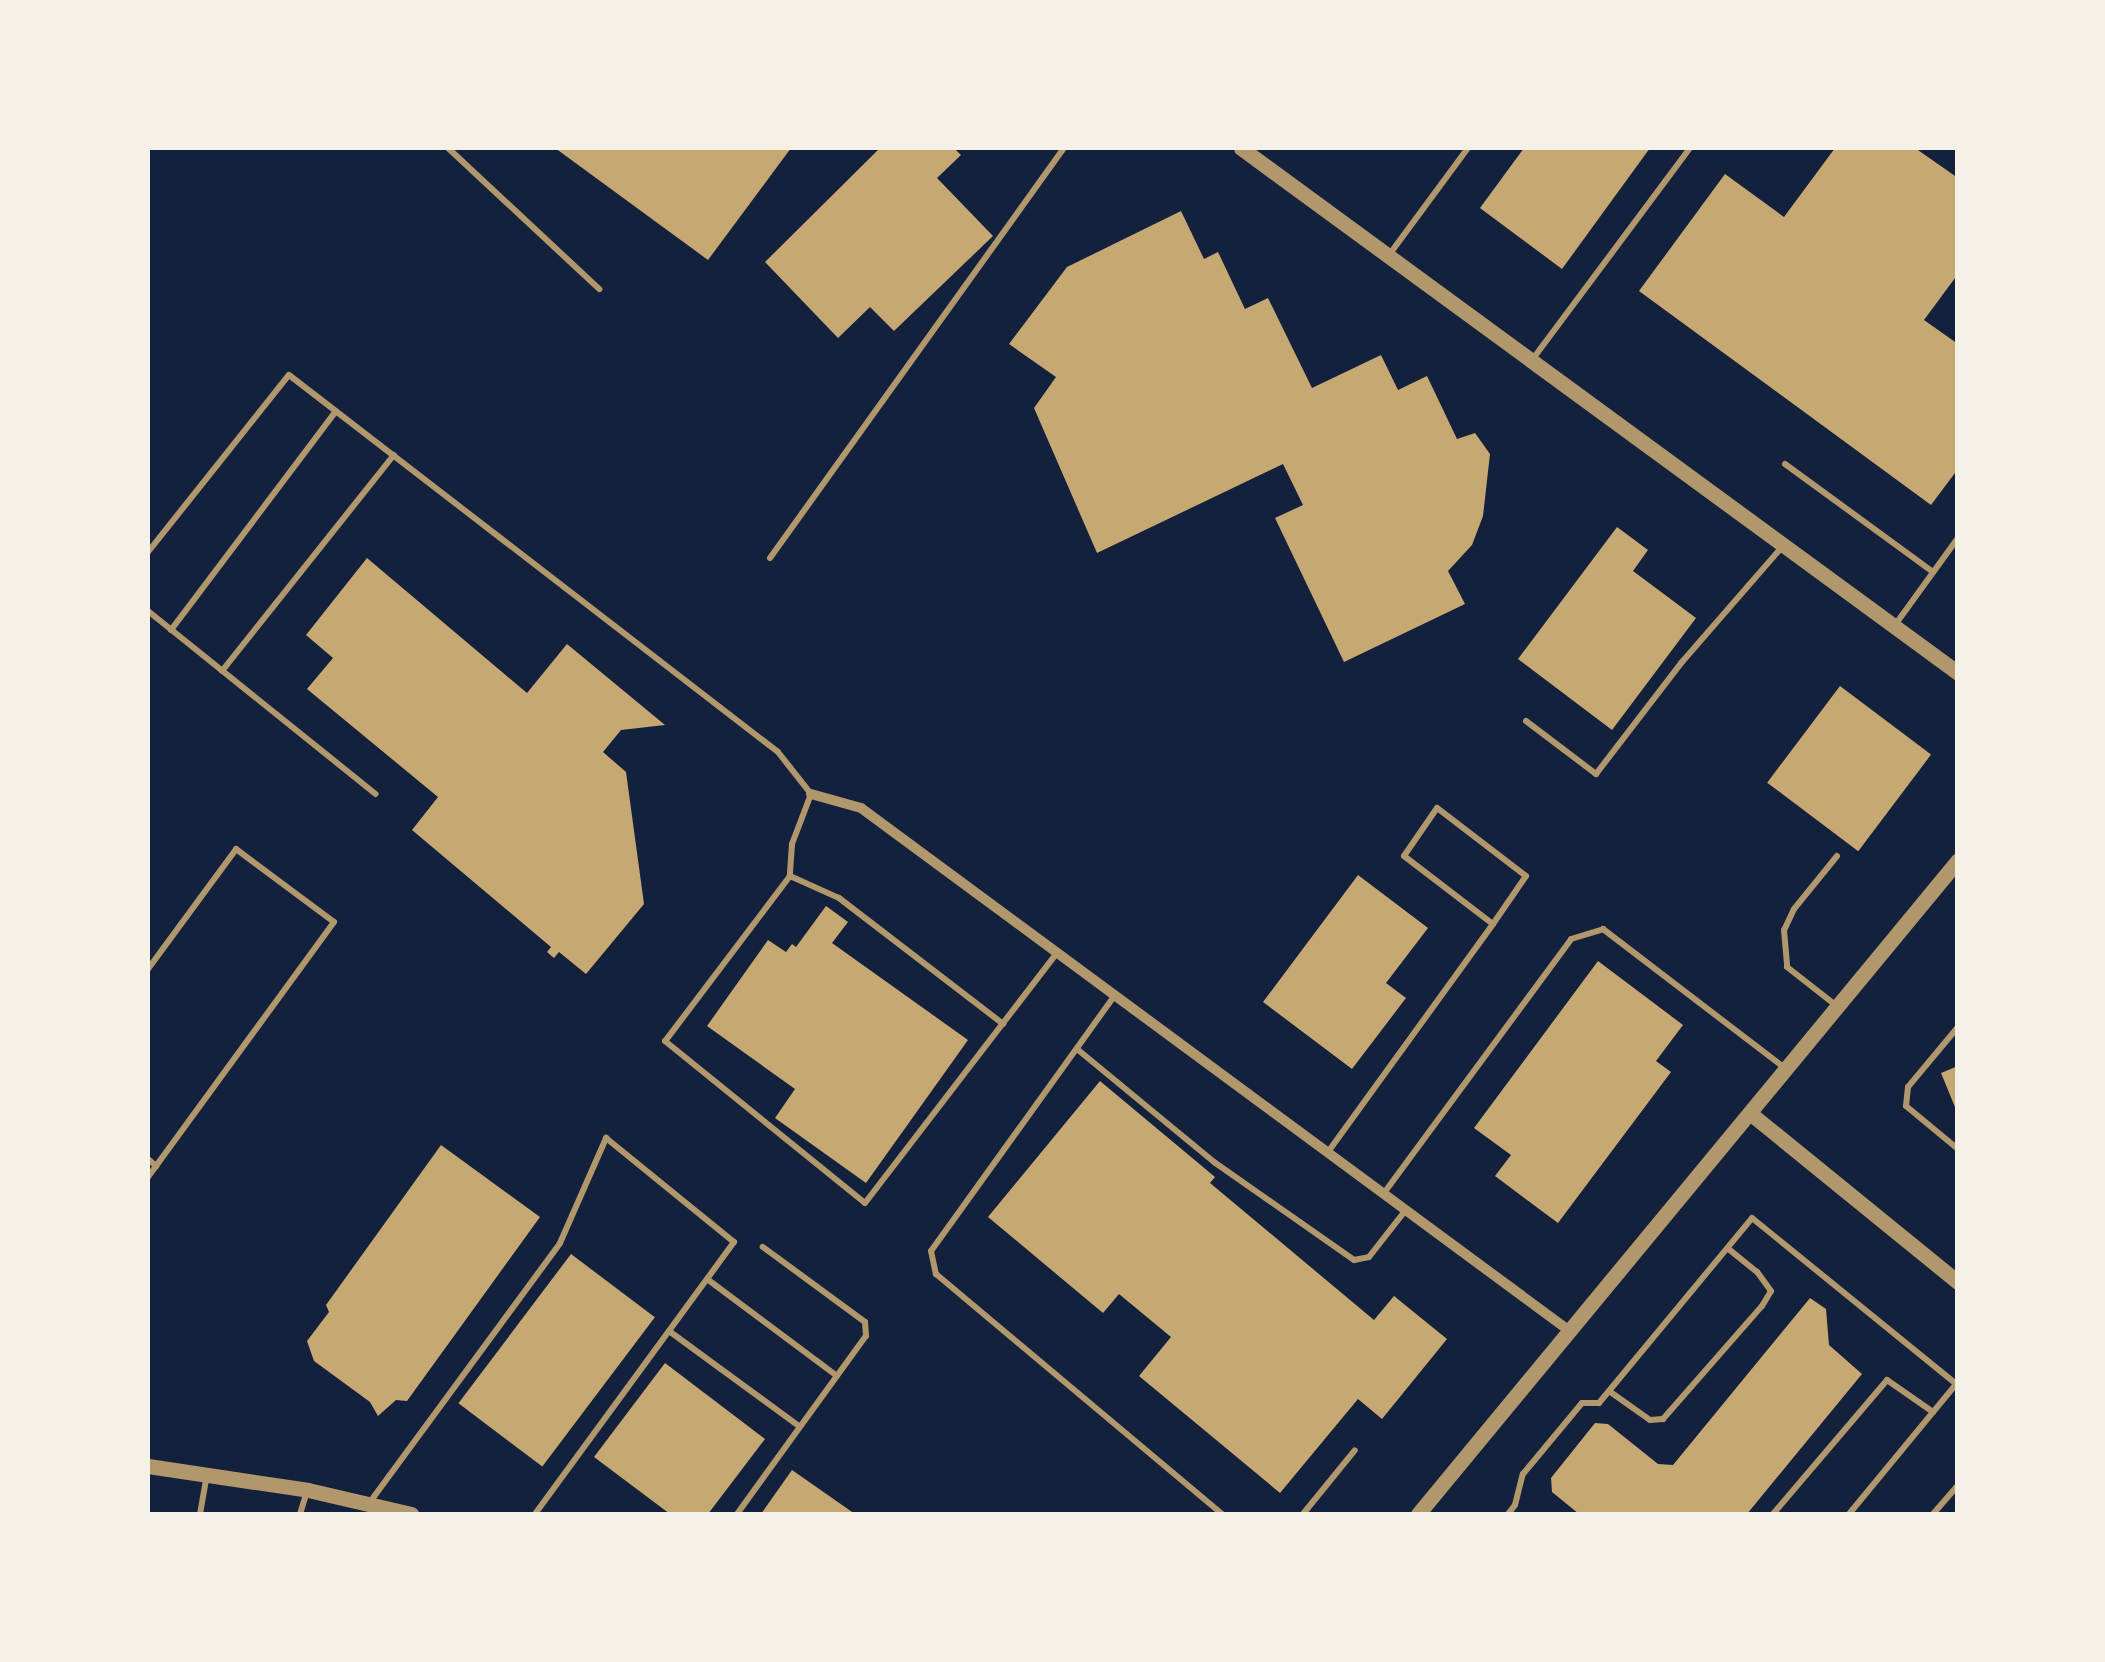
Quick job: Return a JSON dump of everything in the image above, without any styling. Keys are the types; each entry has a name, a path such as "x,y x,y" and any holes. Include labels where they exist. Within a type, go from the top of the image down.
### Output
{"street":[{"path":"1240,148 1957,671"},
{"path":"811,794 862,808 1572,1332"},
{"path":"1418,1514 1958,860"},
{"path":"1751,1114 1958,1282"},
{"path":"148,1466 308,1490 388,1512 411,1514"}],"lane":[{"path":"448,148 599,289"},
{"path":"770,558 1064,148"},
{"path":"1388,256 1468,148"},
{"path":"1531,361 1690,148"},
{"path":"148,552 289,375 778,752 811,794 792,844 790,876 665,1041 865,1203 1058,953"},
{"path":"171,630 336,411"},
{"path":"222,671 394,455"},
{"path":"1785,464 1933,572"},
{"path":"1894,626 1958,538"},
{"path":"1526,721 1596,774 1682,662 1784,546"},
{"path":"148,611 376,794"},
{"path":"1327,1153 1493,924 1526,876 1437,808 1404,856 1493,924"},
{"path":"148,970 236,849 334,922 148,1177"},
{"path":"1837,856 1794,908 1784,930 1784,942 1788,967 1838,1007"},
{"path":"790,876 838,898 1003,1024"},
{"path":"1384,1194 1571,938 1604,928 1787,1070"},
{"path":"1115,996 930,1251 936,1274 1222,1514"},
{"path":"1958,1027 1908,1087 1906,1106 1958,1150"},
{"path":"1076,1049 1214,1162 1354,1260 1369,1256 1406,1210"},
{"path":"370,1504 560,1243 606,1138 734,1242 534,1514"},
{"path":"148,1160 156,1166"},
{"path":"1508,1514 1516,1505 1522,1474 1582,1403 1600,1403 1752,1218 1957,1383 1848,1514"},
{"path":"738,1514 866,1336 865,1322 764,1247"},
{"path":"1609,1391 1650,1420 1664,1419 1762,1306 1771,1290 1757,1272 1727,1248"},
{"path":"706,1279 837,1376"},
{"path":"669,1330 800,1427"},
{"path":"1773,1514 1887,1380 1933,1412"},
{"path":"1304,1514 1356,1450"},
{"path":"200,1514 207,1475"},
{"path":"1933,1514 1958,1484"},
{"path":"300,1514 308,1490"},
{"path":"1516,1505 1526,1514"}],"building":[{"path":"555,148 791,148 708,260"},
{"path":"880,148 954,148 961,155 937,178 993,236 894,331 870,307 838,338 765,262"},
{"path":"1524,148 1650,148 1562,269 1480,208"},
{"path":"1835,148 1915,148 1958,178 1958,274 1924,320 1958,344 1958,469 1931,505 1639,291 1725,174 1784,217"},
{"path":"1181,211 1204,259 1218,252 1245,309 1268,298 1312,388 1381,355 1398,390 1427,376 1457,439 1475,433 1490,454 1483,516 1472,545 1448,571 1465,604 1344,662 1275,518 1303,505 1283,464 1097,553 1034,408 1056,377 1009,344 1067,267"},
{"path":"1617,527 1648,550 1633,571 1696,618 1612,730 1518,659"},
{"path":"367,558 527,693 567,644 665,725 621,730 603,752 626,772 644,904 586,974 559,952 554,958 547,952 551,947 412,830 438,797 307,689 333,658 306,635"},
{"path":"1840,686 1931,755 1858,851 1767,783"},
{"path":"1358,875 1428,928 1386,983 1406,998 1352,1069 1263,1002"},
{"path":"826,906 848,922 832,943 968,1040 866,1183 775,1118 795,1089 707,1026 768,940 786,952 792,944 796,947"},
{"path":"1598,961 1683,1025 1656,1061 1671,1072 1558,1223 1495,1176 1511,1155 1474,1128"},
{"path":"1958,1066 1958,1112 1957,1112 1941,1073"},
{"path":"1100,1081 1215,1177 1210,1183 1374,1320 1394,1296 1447,1339 1382,1419 1358,1399 1280,1493 1139,1376 1171,1337 1119,1294 1103,1313 988,1217"},
{"path":"441,1145 540,1217 407,1401 396,1400 378,1416 370,1402 314,1361 307,1341 329,1312 326,1305"},
{"path":"571,1254 655,1317 542,1467 458,1403"},
{"path":"1810,1298 1826,1309 1829,1345 1862,1374 1747,1514 1579,1514 1552,1492 1551,1478 1595,1423 1608,1424 1658,1464 1673,1465"},
{"path":"665,1363 765,1439 708,1514 670,1514 594,1457"},
{"path":"792,1470 855,1514 761,1514"}]}
